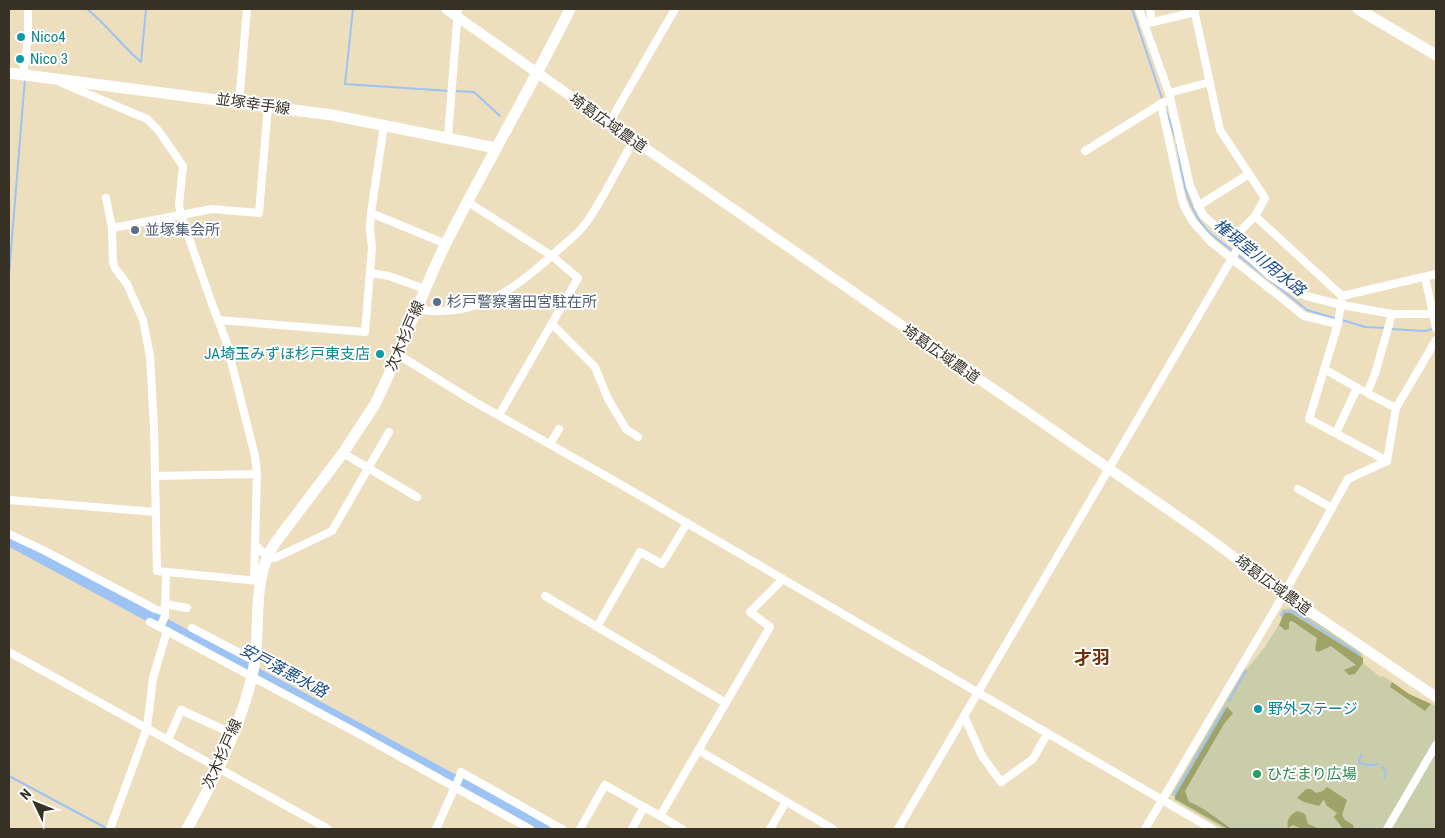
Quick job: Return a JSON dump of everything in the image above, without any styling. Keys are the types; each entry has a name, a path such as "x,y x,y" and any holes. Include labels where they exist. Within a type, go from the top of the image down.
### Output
{"main road":[{"name":"次木杉戸線","path":"187,829 218,768 245,703 256,661 257,581 267,556 343,453 374,406 446,244 496,148 538,74 570,9"},
{"path":"1358,9 1436,55"},
{"name":"並塚幸手線","path":"9,73 332,115 496,148"}],"street":[{"path":"23,75 28,38 28,9"},
{"path":"239,102 247,9"},
{"name":"埼葛広域農道","path":"446,9 458,13 538,74 609,124 1199,531 1284,594 1436,697"},
{"path":"609,124 675,9"},
{"path":"1139,9 1148,23 1170,96 1190,186 1203,215 1270,276 1306,296 1392,314 1435,314"},
{"path":"1148,23 1150,9"},
{"path":"1148,23 1194,10 1220,130 1265,198 1255,216 1230,241"},
{"path":"448,138 458,13"},
{"path":"51,78 147,119 158,130 183,166 179,205 181,215 226,340 255,456 257,474 255,544 257,581 157,571 150,356 142,320 127,284 115,268 113,262 112,228 106,198"},
{"path":"1085,151 1162,104 1170,96 1210,82"},
{"path":"1162,104 1182,200 1193,222 1212,242 1304,316 1338,324"},
{"path":"112,228 212,209 259,213 268,106"},
{"path":"218,320 365,332 371,273 371,214 384,125"},
{"path":"416,309 430,312 453,311 476,306 517,286 585,225 634,140"},
{"path":"1198,206 1249,174"},
{"path":"468,202 552,256 578,278 499,415"},
{"path":"371,214 446,244"},
{"path":"1193,222 1203,215"},
{"path":"1255,216 1342,296 1338,324 1309,419 1387,461"},
{"path":"898,829 1238,248"},
{"path":"371,273 389,276 425,289"},
{"path":"1342,296 1436,274"},
{"path":"1425,277 1435,314 1436,328"},
{"path":"1367,393 1375,374 1392,314"},
{"path":"552,324 595,367 608,399 626,429 638,437"},
{"path":"1387,461 1396,408 1436,340"},
{"path":"397,354 1212,829"},
{"path":"1324,369 1396,408"},
{"path":"1336,433 1357,388"},
{"path":"550,444 559,429"},
{"path":"255,544 267,556 275,558 332,531 389,432"},
{"path":"343,453 417,497"},
{"path":"1145,829 1284,594 1348,479 1387,461"},
{"path":"155,476 257,474"},
{"path":"1298,489 1332,508"},
{"path":"9,500 156,512"},
{"path":"597,627 640,552 662,564 687,523"},
{"path":"9,534 45,550 155,609 165,611 188,608"},
{"path":"113,828 147,728 153,678 163,629 166,572"},
{"path":"660,816 770,627 750,612 783,580"},
{"path":"545,596 726,703"},
{"path":"150,622 455,786 530,829"},
{"path":"192,628 256,661"},
{"path":"9,652 328,829"},
{"path":"168,740 181,710 232,734"},
{"path":"964,716 982,756 1001,782 1032,759 1047,734"},
{"path":"1386,829 1436,745"},
{"path":"698,750 833,829"},
{"path":"436,829 460,774 562,829"},
{"path":"580,829 605,785 682,829"},
{"path":"770,829 786,802"},
{"path":"632,829 644,807"}],"green space":[{"path":"1293,608 1362,653 1363,663 1380,677 1383,676 1409,694 1436,706 1436,829 1224,829 1174,800 1175,797 1171,795 1245,668 1247,669 1265,647 1283,618 1279,615 1283,609"},
{"path":"1284,613 1291,613 1363,658 1363,663 1355,674 1349,675 1344,670 1356,665 1331,646 1318,652 1315,650 1317,638 1292,621 1289,622 1289,629 1285,630 1279,625"},
{"path":"1392,682 1409,694 1431,704 1425,711 1390,687"},
{"path":"1227,707 1233,713 1224,724 1185,791 1189,802 1232,829 1228,829 1175,799"},
{"path":"1327,787 1347,800 1342,815 1345,820 1353,825 1354,829 1343,829 1334,817 1337,813 1326,805 1324,799 1319,806 1297,798 1306,789 1311,789 1316,793 1323,791"},
{"path":"1298,811 1305,814 1308,824 1320,829 1302,829 1293,825 1288,828 1289,818"}],"waterway":[{"path":"87,9 141,62 146,9"},
{"path":"353,9 345,84 450,91"},
{"name":"権現堂川用水路","path":"1132,9 1175,137"},
{"path":"9,275 25,78"},
{"path":"454,91 474,92 500,116"},
{"name":"権現堂川用水路","path":"1177,144 1186,189 1194,211 1207,230 1234,252"},
{"name":"権現堂川用水路","path":"1238,255 1307,310 1337,319"},
{"name":"権現堂川用水路","path":"1342,320 1365,327 1386,328"},
{"name":"権現堂川用水路","path":"1391,329 1424,331 1433,329"},
{"name":"安戸落悪水路","path":"9,540 544,829"},
{"path":"1282,616 1284,612 1292,611 1359,654"},
{"path":"1229,701 1246,671"},
{"path":"1174,795 1225,708"},
{"path":"1361,755 1359,762 1368,765 1378,764"},
{"path":"1382,767 1386,772 1384,778"},
{"path":"9,776 108,829"}],"place":[{"name":"Nico4","path":"21,37"},
{"name":"Nico 3","path":"20,59"},
{"name":"並塚集会所","path":"135,230"},
{"name":"杉戸警察署田宮駐在所","path":"437,302"},
{"name":"JA埼玉みずほ杉戸東支店","path":"380,354"},
{"name":"野外ステージ","path":"1258,709"},
{"name":"ひだまり広場","path":"1257,774"}],"district":[{"name":"才羽","path":"1092,658"}]}
